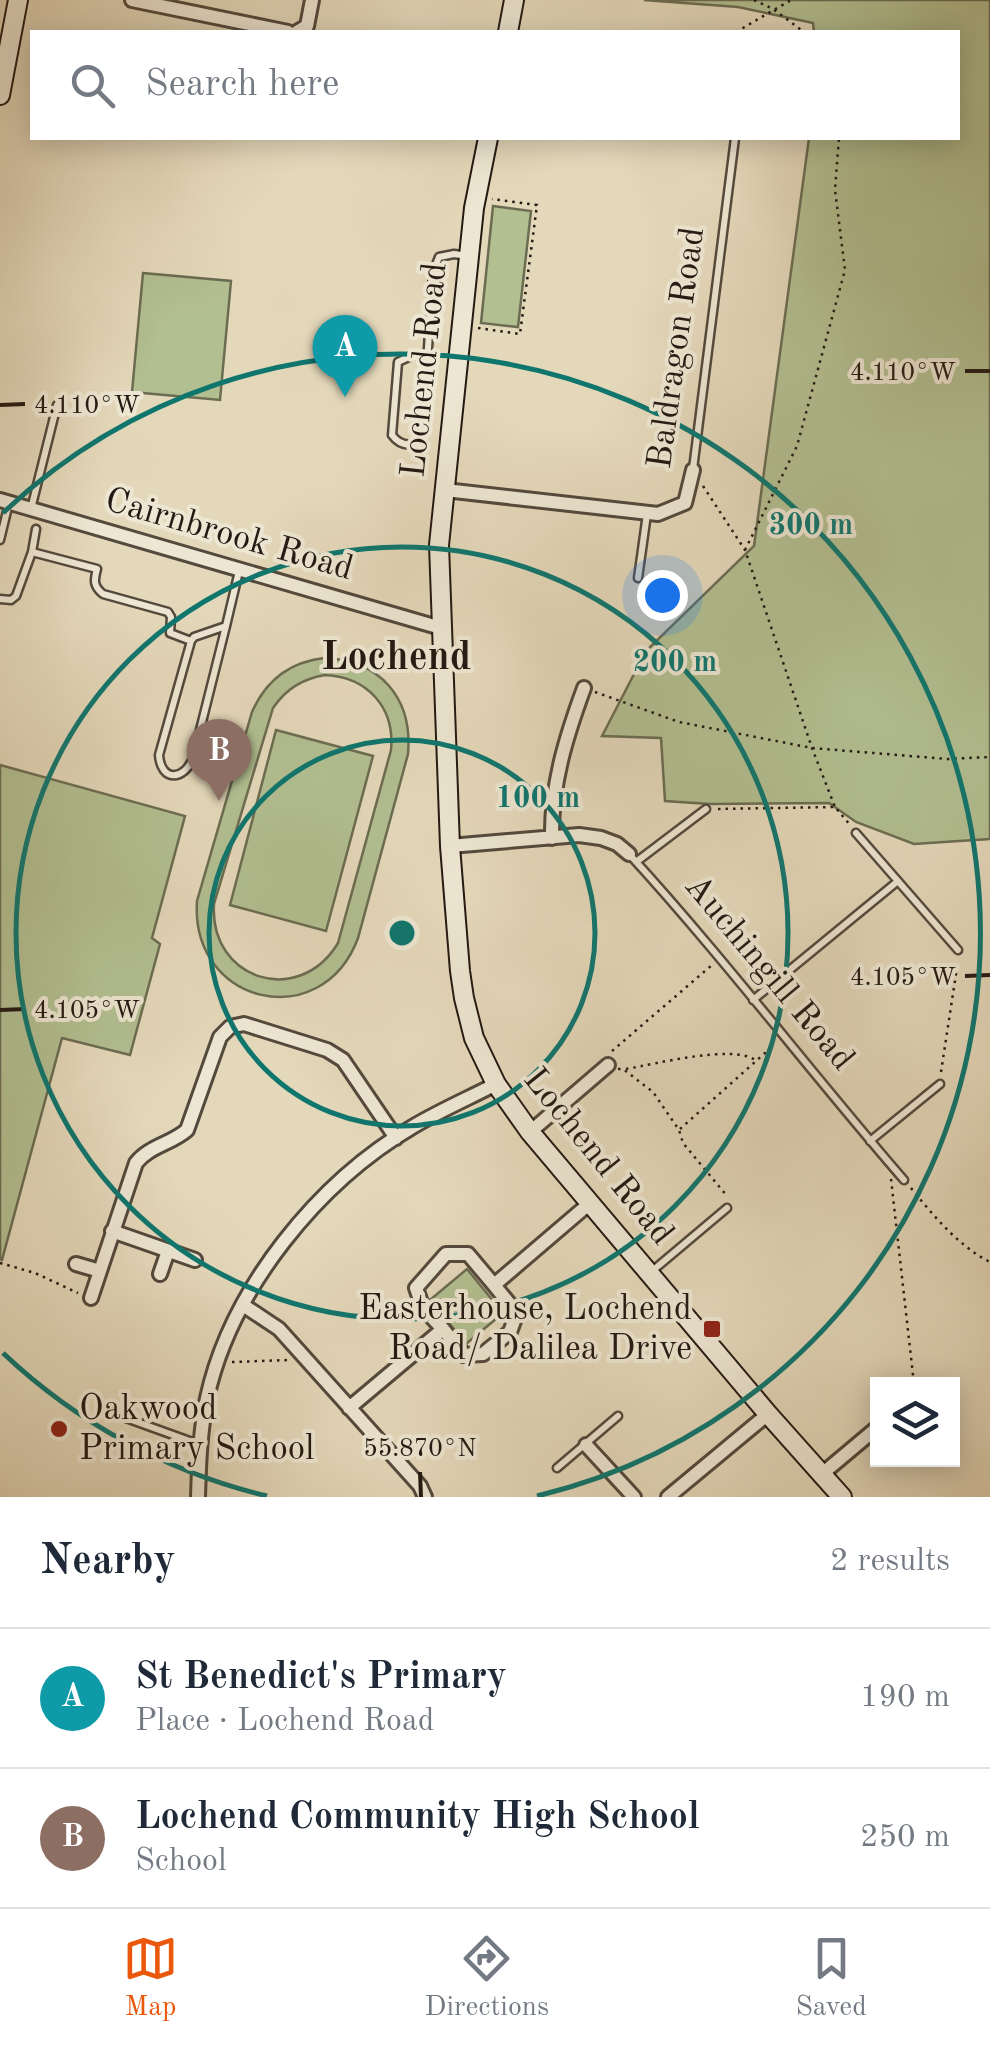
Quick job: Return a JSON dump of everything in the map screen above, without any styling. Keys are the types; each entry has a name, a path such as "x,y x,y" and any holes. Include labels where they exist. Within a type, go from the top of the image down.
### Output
{"street":[{"path":"0,95 18,0"},
{"path":"132,0 168,4 279,30"},
{"path":"301,30 308,26 312,0"},
{"path":"508,30 514,0"},
{"name":"Lochend Road","path":"488,140 476,197 439,545 450,846 464,998 474,1038 496,1084 530,1132 842,1497"},
{"name":"Baldragon Road","path":"445,490 658,514 685,503 693,470"},
{"name":"Cairnbrook Road","path":"5,502 441,628"},
{"path":"552,838 551,807 565,738 584,688"},
{"name":"Auchingill Road","path":"450,846 579,835 617,844 632,858"},
{"path":"86,1296 100,1271 139,1158 187,1130 220,1037 237,1024 335,1054 350,1068 396,1138"},
{"path":"530,1132 615,1067"},
{"path":"198,1497 206,1400 217,1362 262,1271 288,1236 346,1176 412,1127 496,1084"},
{"path":"494,1284 590,1203"},
{"path":"112,1231 195,1260"},
{"path":"160,1274 168,1251"},
{"path":"446,1254 468,1254 494,1284 517,1312 510,1332 483,1354 464,1355 423,1308 416,1288 446,1254"},
{"path":"76,1264 100,1271"},
{"path":"243,1304 279,1330 420,1486 425,1497"},
{"path":"349,1408 443,1329"},
{"path":"668,1497 768,1414"},
{"path":"822,1474 870,1434"},
{"path":"586,1444 634,1497"}],"lane":[{"name":"Baldragon Road","path":"693,470 735,140"},
{"path":"427,355 414,355 398,362 392,434 397,442 407,446 422,434 433,272 439,258 469,256"},
{"path":"31,509 57,405"},
{"path":"0,540 5,502"},
{"path":"638,578 647,513"},
{"path":"0,599 12,600 16,596 36,529"},
{"path":"32,552 97,569 94,580 103,594 168,612 172,618 170,633 191,641"},
{"path":"226,626 191,641 158,755 164,770 174,776 189,768 193,758 226,626 239,570"},
{"path":"632,858 706,809"},
{"path":"856,833 958,950"},
{"name":"Auchingill Road","path":"632,858 904,1180"},
{"path":"753,1000 898,881"},
{"path":"870,1141 940,1084"},
{"path":"650,1272 726,1208"},
{"path":"557,1468 618,1416"},
{"path":"126,1418 200,1444"}],"path":[{"path":"754,0 801,30"},
{"path":"739,30 790,0"},
{"path":"745,550 797,446 845,270 835,190 839,140"},
{"path":"462,326 520,334 537,205 476,197"},
{"path":"693,470 745,550 835,807 856,833"},
{"path":"584,688 679,722 812,748 947,759 990,757"},
{"path":"706,809 835,807"},
{"path":"940,1084 958,950"},
{"path":"720,958 606,1056 615,1067 653,1092 679,1130 683,1143 728,1197 726,1208"},
{"path":"679,1130 783,1037"},
{"path":"615,1067 710,1055 748,1054 756,1061"},
{"path":"889,1162 913,1377"},
{"path":"904,1180 935,1217 990,1262"},
{"path":"0,1264 35,1273 86,1296"},
{"path":"217,1362 305,1359"}],"green space":[{"path":"644,0 990,0 990,839 914,844 856,822 829,803 665,801 661,738 602,736 646,651 754,546 809,140 960,140 960,30 814,30 813,23 738,7"},
{"path":"493,206 531,211 518,327 481,323"},
{"path":"143,273 231,281 220,400 132,392"},
{"path":"324,658 361,666 389,686 405,716 408,754 358,938 340,969 317,988 289,996 261,995 235,984 214,964 200,936 197,901 252,712 280,674","holes":["325,675 366,689 383,708 391,750 338,943 321,963 301,975 280,979 260,976 241,967 226,951 216,930 214,904 273,708 283,695 302,682"]},
{"path":"276,730 373,756 326,931 230,905"},
{"path":"0,765 185,816 152,938 160,944 130,1055 62,1038 2,1260 0,1259"},
{"path":"467,1269 503,1313 466,1344 430,1300"}],"place":[{"name":"St Benedict's Primary","path":"345,397"},
{"name":"Lochend Community High School","path":"219,801"},
{"name":"Easterhouse, Lochend Road/ Dalilea Drive","path":"712,1329"},
{"name":"Oakwood Primary School","path":"59,1429"}],"district":[{"name":"Lochend","path":"396,659"}]}
